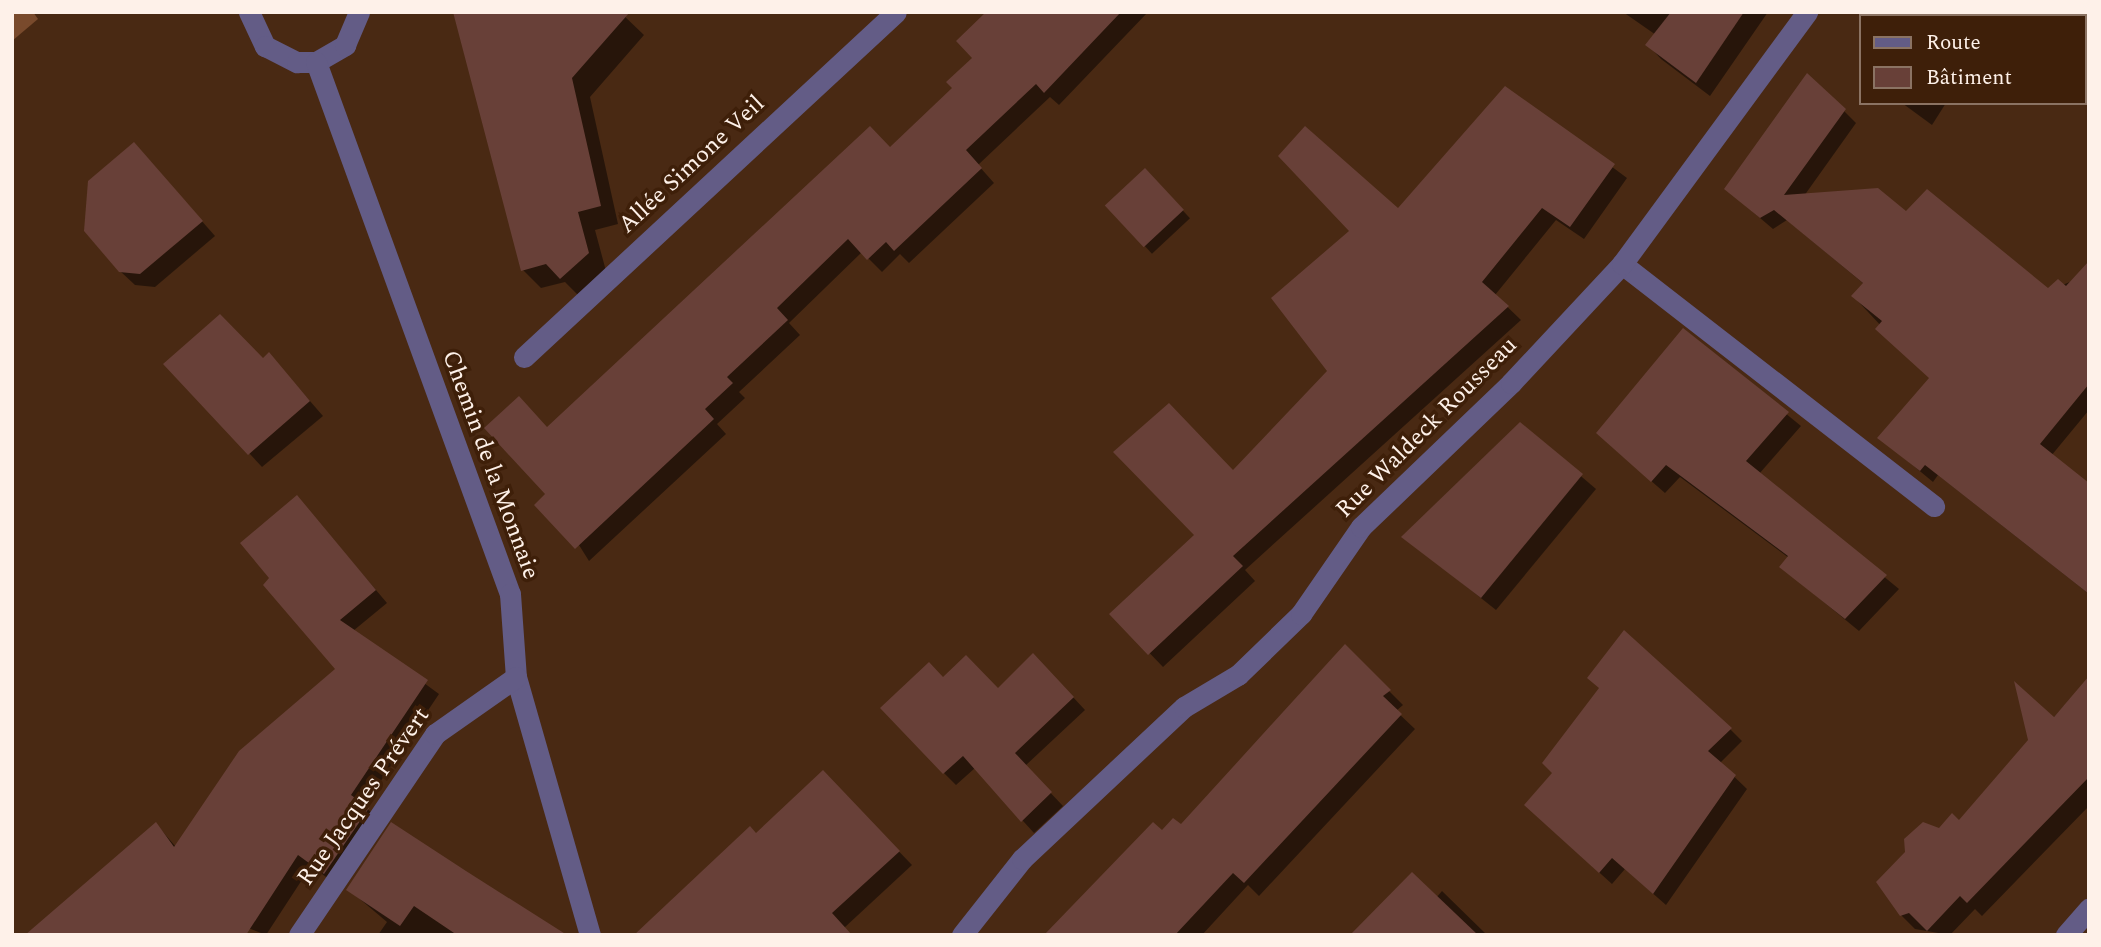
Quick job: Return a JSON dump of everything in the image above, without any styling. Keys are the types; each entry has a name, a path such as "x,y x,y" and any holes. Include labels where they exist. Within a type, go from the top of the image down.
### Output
{"street":[{"path":"249,12 265,46 297,62 316,62 345,45 359,12"},
{"name":"Allée Simone Veil","path":"524,357 896,12"},
{"name":"Rue Waldeck Rousseau","path":"962,935 1022,859 1184,707 1238,675 1301,614 1361,527 1511,383 1622,264 1807,12"},
{"name":"Chemin de la Monnaie","path":"316,62 510,594 516,677 590,935"},
{"path":"1622,264 1934,506"},
{"name":"Rue Jacques Prévert","path":"299,935 435,734 516,677"},
{"path":"2066,935 2089,909"}],"shaded area":[{"path":"12,12 33,12 38,19 12,41"}],"building":[{"path":"453,12 630,12 572,78 601,206 578,212 589,253 560,279 546,264 521,271"},
{"path":"986,12 1121,12 1044,93 1036,84 966,150 982,168 894,251 886,242 867,260 848,239 777,308 788,320 727,377 733,383 705,409 714,419 575,549 534,505 545,494 484,428 519,396 547,427 870,126 890,147 952,88 946,82 972,58 956,41"},
{"path":"1671,12 1744,12 1696,83 1645,45"},
{"path":"1807,73 1846,109 1784,195 1878,188 1906,211 1927,189 2048,288 2058,279 2066,286 2089,261 2089,384 2040,444 2089,483 2089,594 1925,465 1920,471 1877,438 1929,378 1875,329 1882,321 1851,296 1863,283 1774,210 1760,218 1724,189"},
{"path":"1505,86 1615,164 1570,227 1542,208 1482,282 1509,306 1233,556 1243,566 1148,655 1109,614 1194,535 1113,452 1169,403 1233,470 1327,371 1271,298 1349,231 1278,156 1305,126 1398,208"},
{"path":"134,142 203,221 140,274 119,272 84,231 88,181"},
{"path":"1145,168 1184,210 1144,247 1105,206"},
{"path":"220,314 263,358 269,352 310,401 248,455 163,364"},
{"path":"1683,328 1789,412 1746,461 1887,575 1845,619 1779,567 1788,556 1666,465 1651,482 1596,433"},
{"path":"1520,422 1583,474 1481,598 1401,537"},
{"path":"297,495 376,590 340,620 428,680 351,795 369,808 324,874 298,855 246,935 25,935 156,822 174,847 239,751 335,669 263,585 269,578 240,543"},
{"path":"1624,630 1732,728 1708,751 1736,775 1653,894 1612,858 1599,873 1524,805 1552,773 1542,763 1599,688 1587,678"},
{"path":"1345,644 1391,690 1383,696 1402,714 1244,883 1233,873 1175,935 1044,935 1153,822 1162,830 1173,818 1181,824"},
{"path":"1033,653 1074,697 1015,753 1052,792 1021,822 963,756 943,774 880,708 929,662 943,677 966,655 998,688"},
{"path":"2089,676 2089,777 1967,903 1960,896 1927,931 1909,913 1900,916 1876,882 1905,852 1904,839 1923,822 1939,828 1952,813 1959,820 2028,740 2014,681 2054,717"},
{"path":"823,770 900,851 832,913 852,935 634,935 750,826 756,833"},
{"path":"391,822 567,935 457,935 414,906 400,926 346,890"},
{"path":"1412,872 1478,935 1350,935"}]}
